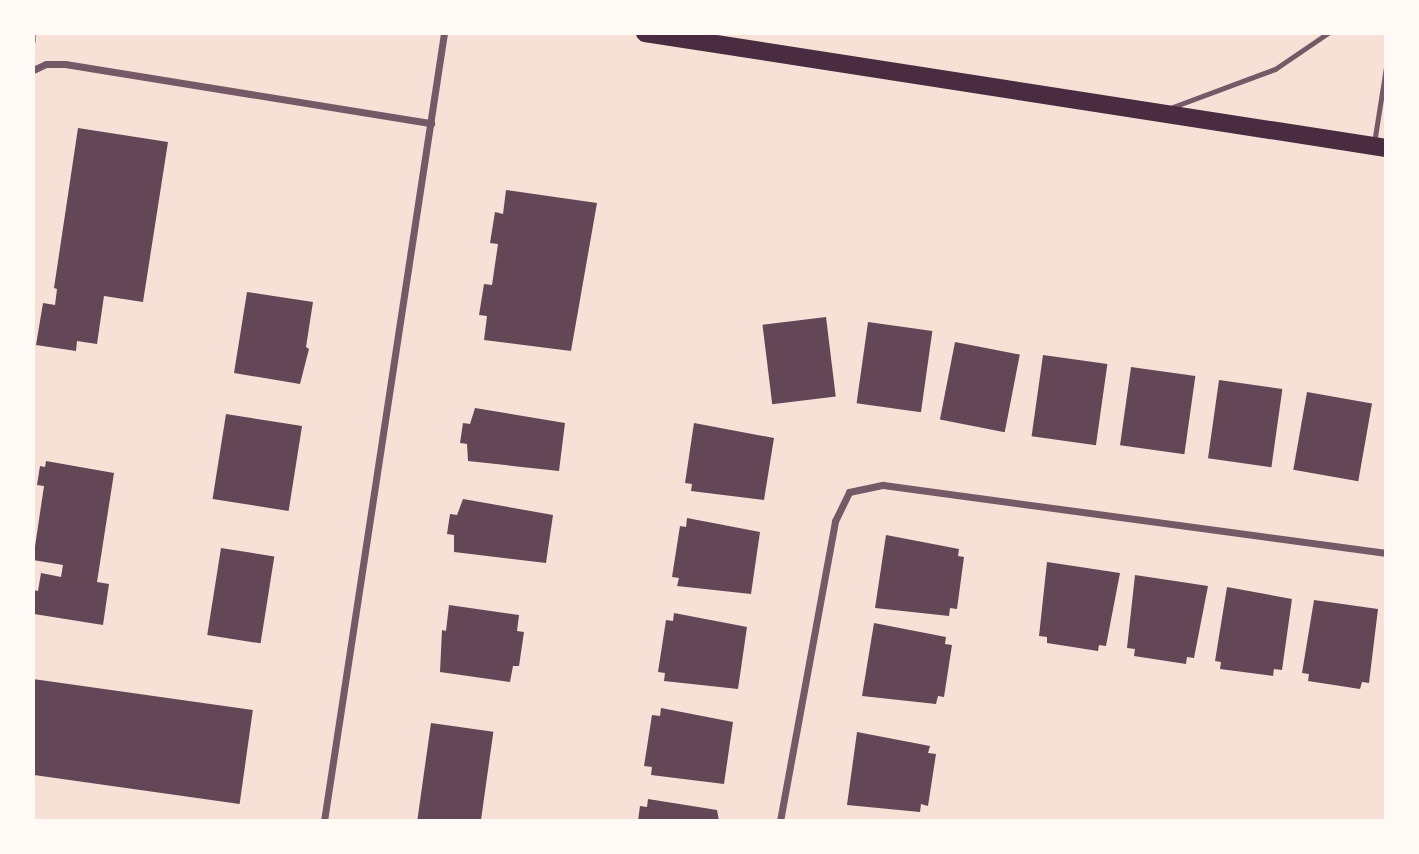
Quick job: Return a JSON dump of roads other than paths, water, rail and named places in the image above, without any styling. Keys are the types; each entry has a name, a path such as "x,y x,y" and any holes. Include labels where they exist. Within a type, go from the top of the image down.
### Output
{"main road":[{"path":"645,33 1380,147"}],"street":[{"path":"324,821 444,33"},
{"path":"33,70 46,64 65,64 431,123"},
{"path":"780,821 835,521 849,492 883,485 1386,553"}],"lane":[{"path":"1159,112 1275,69 1328,33"},
{"path":"1380,147 1386,67"}]}
